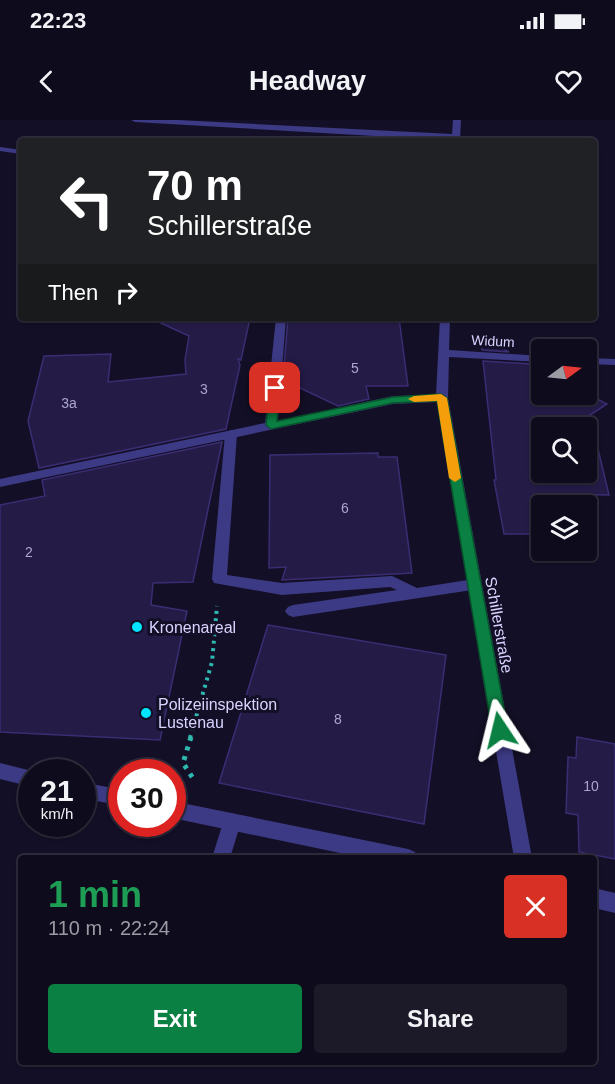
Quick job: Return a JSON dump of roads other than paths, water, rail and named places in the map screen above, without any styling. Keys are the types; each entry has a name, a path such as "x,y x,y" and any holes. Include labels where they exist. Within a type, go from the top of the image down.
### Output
{"street":[{"path":"135,120 292,133 429,138"},
{"path":"456,138 457,120"},
{"path":"0,149 18,152"},
{"path":"271,425 281,321"},
{"name":"Schillerstraße","path":"445,321 441,398 522,855"},
{"name":"Widum","path":"443,353 531,358"},
{"path":"597,362 615,363"},
{"path":"0,483 393,400 441,398"},
{"path":"231,434 219,579 282,589 392,581 415,593"},
{"path":"293,611 474,585"},
{"path":"0,771 18,776"},
{"path":"186,812 393,855"},
{"path":"222,855 232,822"},
{"path":"597,899 615,903"}],"place":[{"name":"Kronenareal","path":"137,627"},
{"name":"Polizeiinspektion Lustenau","path":"146,713"}]}
